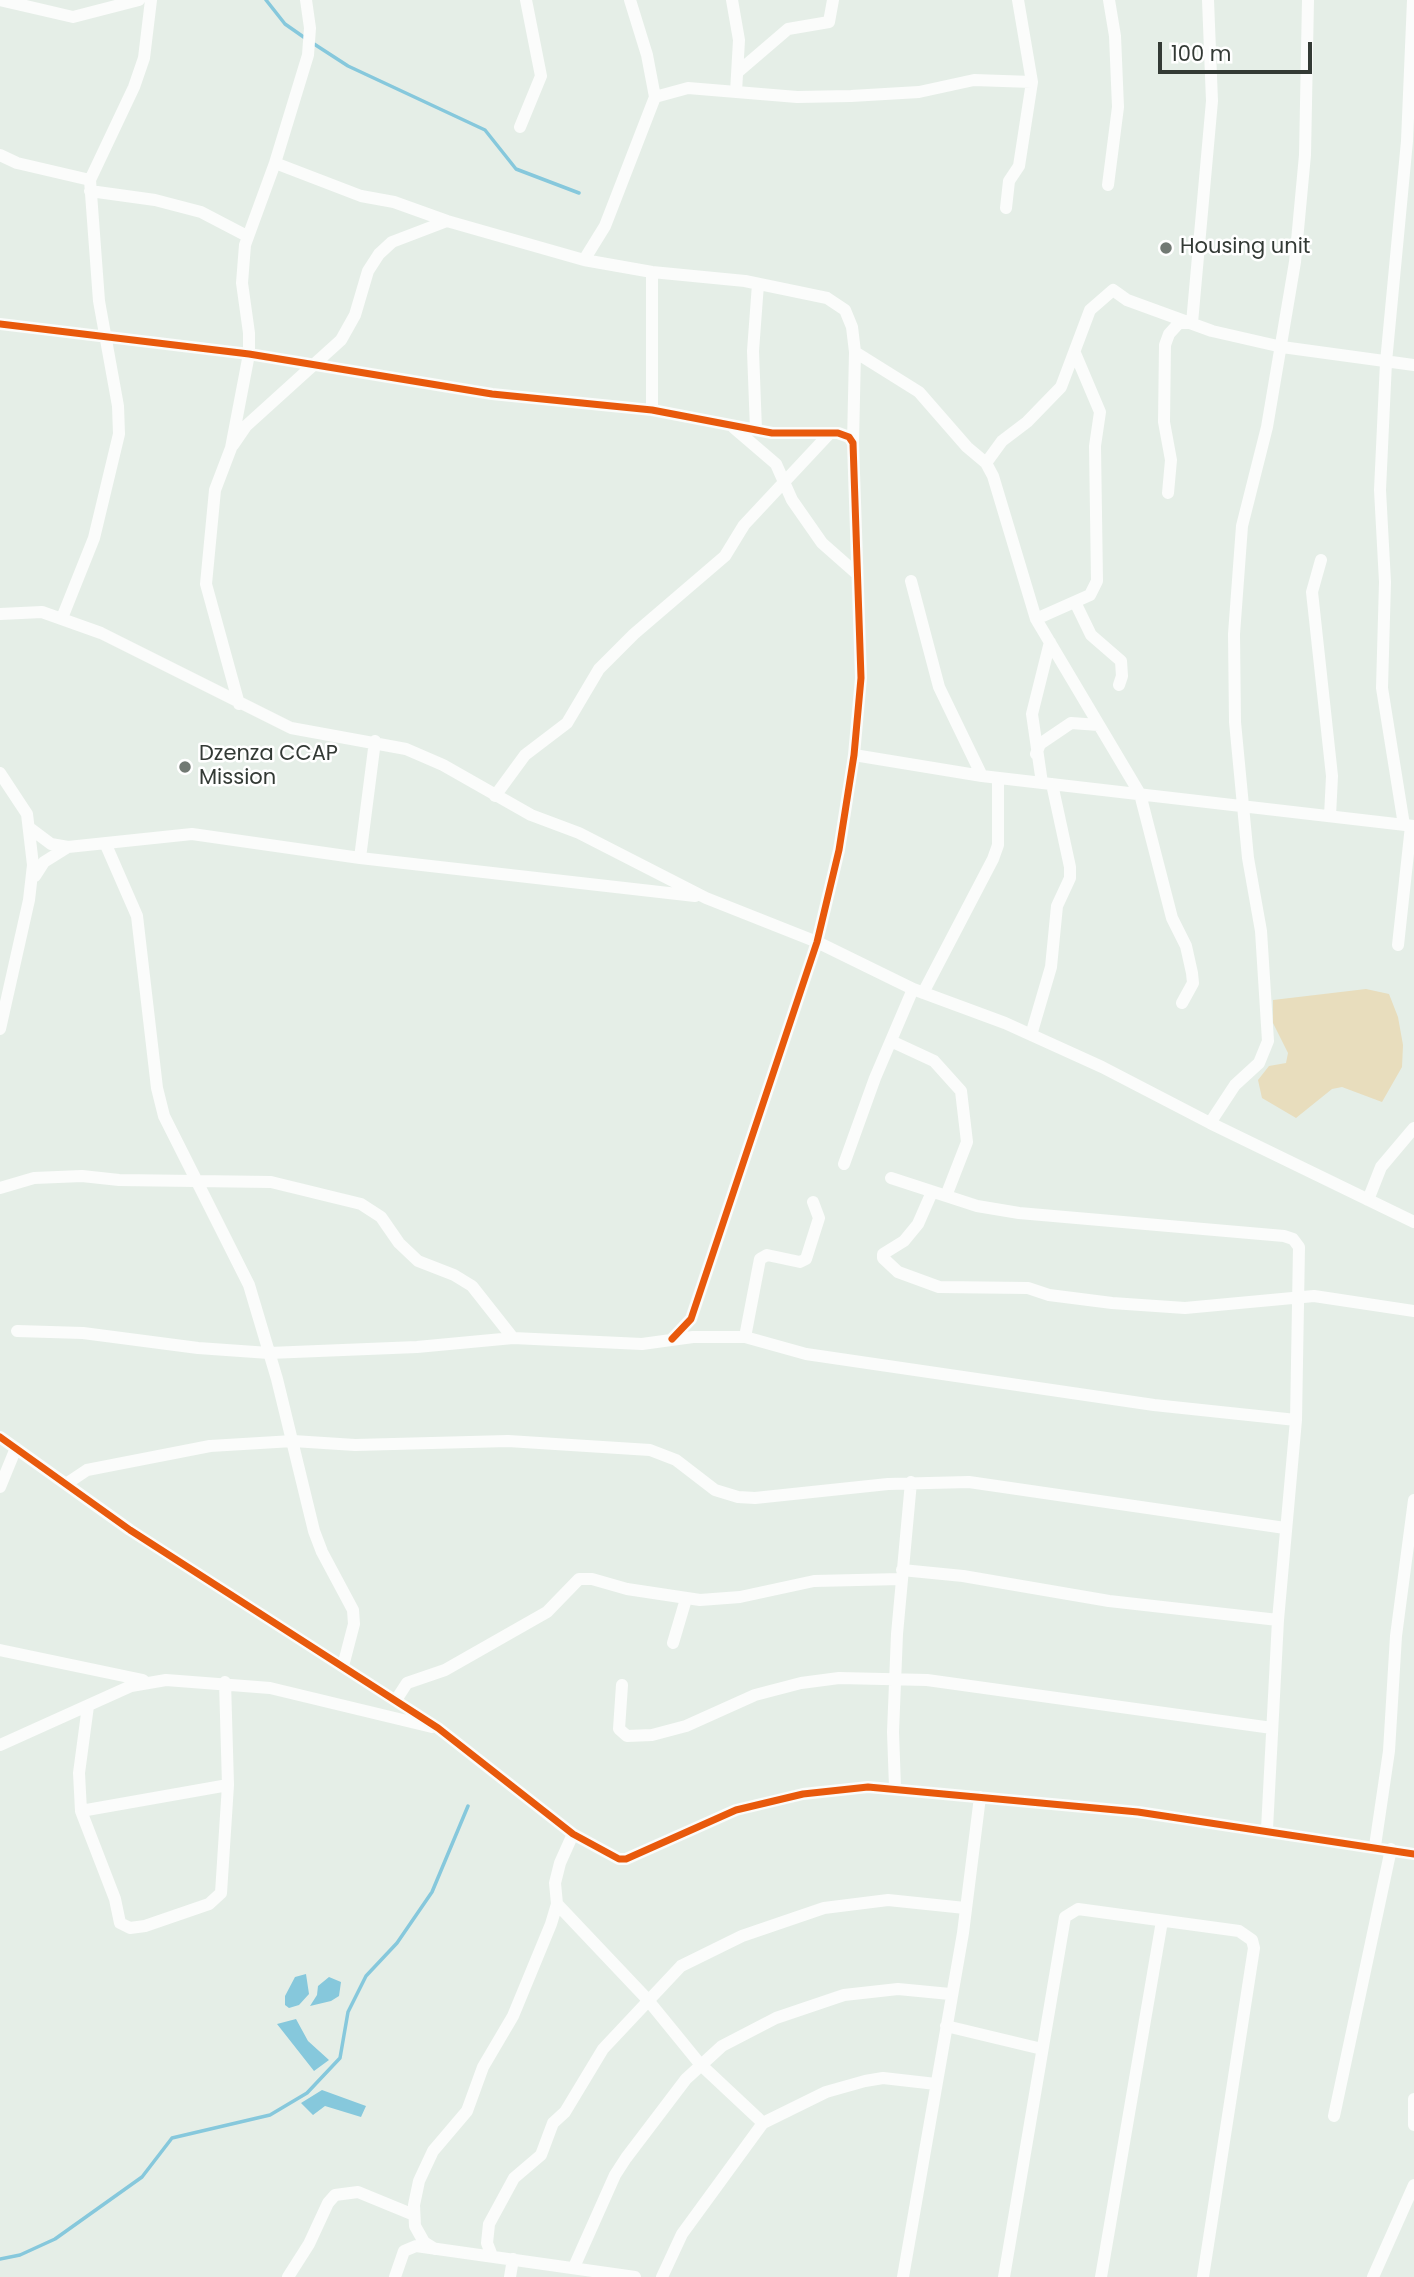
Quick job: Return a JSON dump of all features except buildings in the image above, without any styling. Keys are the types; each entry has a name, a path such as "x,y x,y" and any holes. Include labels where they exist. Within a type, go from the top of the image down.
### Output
{"street":[{"path":"0,0 73,17 139,0"},
{"path":"62,618 94,538 119,433 107,338 99,301 90,185 134,87 144,58 151,0"},
{"path":"239,704 206,584 215,491 231,449 249,354 242,282 247,236 275,163 308,55 310,28 306,0"},
{"path":"520,127 541,76 526,0"},
{"path":"584,260 605,226 655,97 647,55 630,0"},
{"path":"732,0 739,40 736,92"},
{"path":"739,71 788,29 829,22 833,0"},
{"path":"1006,208 1009,181 1019,166 1032,82 1018,0"},
{"path":"1108,185 1118,107 1115,36 1109,0"},
{"path":"1192,323 1212,101 1208,0"},
{"path":"1210,1123 1235,1085 1259,1063 1268,1041 1261,931 1248,858 1235,722 1234,634 1239,547 1251,485 1267,427 1295,262 1305,155 1308,0"},
{"path":"1398,944 1410,826 1382,680 1385,582 1380,490 1386,362 1407,141 1413,0"},
{"path":"655,97 688,88 851,96 919,92 974,80 1032,82"},
{"path":"0,155 17,163 90,185 201,212 247,236"},
{"path":"275,163 361,196 394,201 447,221 584,260 758,284 827,298 845,310 852,327 855,352 853,443 856,573 862,664 854,755 838,850 817,942 691,1319 672,1339"},
{"path":"231,449 246,426 341,340 349,329 368,271 379,254 392,242 447,221"},
{"path":"652,271 652,410"},
{"path":"756,430 753,351 758,284"},
{"path":"986,463 1002,441 1027,422 1061,387 1090,310 1113,290 1127,300 1192,323 1282,347 1414,365"},
{"path":"1168,493 1171,460 1164,422 1165,345 1169,334 1180,323 1192,323"},
{"path":"0,324 249,354 492,394 652,410 756,430 830,433 844,435 853,443"},
{"path":"855,352 919,391 967,447 986,463 993,476 1036,619 1140,794 1172,918 1186,946 1192,972 1193,983 1182,1003"},
{"path":"1036,619 1090,595 1097,581 1095,446 1100,412 1075,353"},
{"path":"731,425 776,464 787,481 792,500 822,543 856,573"},
{"path":"495,796 524,755 567,723 599,670 634,634 725,556 744,525 830,433"},
{"path":"1321,560 1312,592 1332,776 1330,816"},
{"path":"911,581 939,687 982,776"},
{"path":"1076,602 1091,635 1121,661 1122,676 1119,685"},
{"path":"0,614 27,611 62,618 121,642 239,704 300,731 375,741 406,749 443,765 531,815 579,833 706,898 817,942 918,991 1031,1035 1133,1082 1210,1123 1414,1222"},
{"path":"1031,1035 1051,967 1057,906 1069,878 1070,867 1047,783 1036,754 1032,714 1051,642"},
{"path":"1036,754 1040,744 1071,723 1099,725"},
{"path":"360,858 375,741"},
{"path":"854,755 982,776 1410,826"},
{"path":"0,773 19,799 31,830 32,883 2,1007 0,1029"},
{"path":"844,1164 875,1078 918,991 993,859 998,845 998,778"},
{"path":"31,830 51,844 68,847 192,834 360,858 706,898"},
{"path":"106,845 137,916 160,1102 169,1128 245,1276 269,1353 322,1552 353,1610 354,1624 343,1666"},
{"path":"32,883 44,862 68,847"},
{"path":"893,1042 934,1061 961,1091 967,1142 946,1196"},
{"path":"1368,1200 1381,1167 1414,1128"},
{"path":"0,1188 50,1177 271,1182 366,1206 382,1217 399,1243 418,1261 454,1275 472,1286 513,1338"},
{"path":"891,1178 946,1196 1019,1213 1284,1236 1293,1239 1298,1247 1296,1420 1278,1620 1267,1829"},
{"path":"932,1192 918,1224 904,1241 883,1254 883,1258 898,1272 939,1287 1028,1288 1049,1295 1185,1308 1296,1297 1328,1297 1414,1311"},
{"path":"745,1337 760,1259 767,1255 800,1262 806,1259 819,1218 813,1202"},
{"path":"17,1331 83,1333 198,1348 269,1353 417,1348 513,1338 642,1344 672,1339 745,1337 806,1354 1154,1405 1296,1420"},
{"path":"0,1437 130,1531 438,1728 573,1833 611,1856 626,1859 702,1824 770,1800 839,1789 895,1787 1138,1812 1267,1829 1414,1854"},
{"path":"66,1484 87,1470 191,1449 293,1441 355,1445 509,1441 650,1450 676,1460 715,1490 748,1498 911,1482 1002,1485 1285,1528"},
{"path":"0,1487 16,1448"},
{"path":"895,1787 895,1678 911,1482"},
{"path":"1375,1846 1389,1751 1396,1636 1414,1500"},
{"path":"396,1700 407,1683 445,1670 547,1612 579,1579 592,1579 609,1585 686,1599 740,1597 814,1581 902,1574 963,1576 1109,1601 1278,1620"},
{"path":"673,1643 686,1599"},
{"path":"0,1650 148,1681 225,1682 270,1688 438,1728"},
{"path":"622,1685 619,1729 627,1736 652,1735 686,1726 755,1695 801,1682 839,1678 895,1678 971,1685 1272,1728"},
{"path":"0,1745 148,1681"},
{"path":"88,1706 79,1773 81,1811 115,1899 120,1923 130,1928 145,1926 209,1904 221,1892 228,1785 225,1682"},
{"path":"0,1735 21,1736"},
{"path":"81,1811 228,1785"},
{"path":"903,2277 965,1908 980,1797"},
{"path":"435,2249 418,2234 414,2215 416,2191 423,2169 433,2151 472,2101 483,2067 513,2016 557,1904 555,1883 573,1833"},
{"path":"1334,2116 1391,1849"},
{"path":"492,2256 487,2232 508,2187 526,2165 541,2155 552,2123 565,2112 591,2065 647,1999 681,1966 742,1936 794,1917 834,1907 888,1900 965,1908"},
{"path":"557,1904 647,1999 700,2064 763,2123"},
{"path":"1004,2277 1065,1917 1079,1909 1239,1931 1252,1940 1254,1948 1203,2277"},
{"path":"1101,2277 1162,1921"},
{"path":"574,2267 615,2175 700,2064 750,2029 811,2004 873,1989 950,1994"},
{"path":"946,2026 1042,2049"},
{"path":"662,2277 682,2234 763,2123 826,2092 865,2081 883,2078 936,2084"},
{"path":"1414,2099 1414,2125"},
{"path":"1373,2277 1414,2185"},
{"path":"288,2277 309,2244 327,2203 335,2195 358,2192 414,2215"},
{"path":"395,2277 399,2261 409,2247 635,2277"},
{"path":"510,2277 513,2259"}],"shaded area":[{"path":"1366,989 1389,994 1398,1017 1403,1045 1402,1067 1382,1102 1342,1087 1332,1089 1296,1118 1262,1098 1258,1080 1269,1066 1286,1063 1288,1053 1273,1023 1273,1000"}],"water":[{"path":"306,1974 309,1994 299,2005 289,2008 285,2005 285,1996 295,1977"},
{"path":"329,1977 341,1982 339,1996 331,2001 310,2006 317,1995 318,1986"},
{"path":"296,2019 308,2041 329,2060 314,2071 277,2024"},
{"path":"322,2090 366,2106 361,2117 325,2106 313,2115 301,2103"}],"waterway":[{"path":"266,0 285,24 305,38"},
{"path":"311,42 348,66 485,130 516,169 579,193"},
{"path":"0,2259 20,2255 55,2239 142,2177 172,2138 270,2115 307,2093 340,2058 348,2012 366,1976 397,1943 432,1892 468,1806"}],"cycle path":[{"path":"0,324 249,354 492,394 652,410 772,433 838,433 849,437 853,443 861,678 854,755 839,850 817,942 691,1319 672,1339"},
{"path":"0,1437 130,1530 438,1728 573,1834 619,1859 626,1859 736,1810 803,1794 868,1787 1138,1812 1414,1854"}],"place":[{"name":"Housing unit","path":"1166,248"},
{"name":"Dzenza CCAP Mission","path":"185,767"}]}
